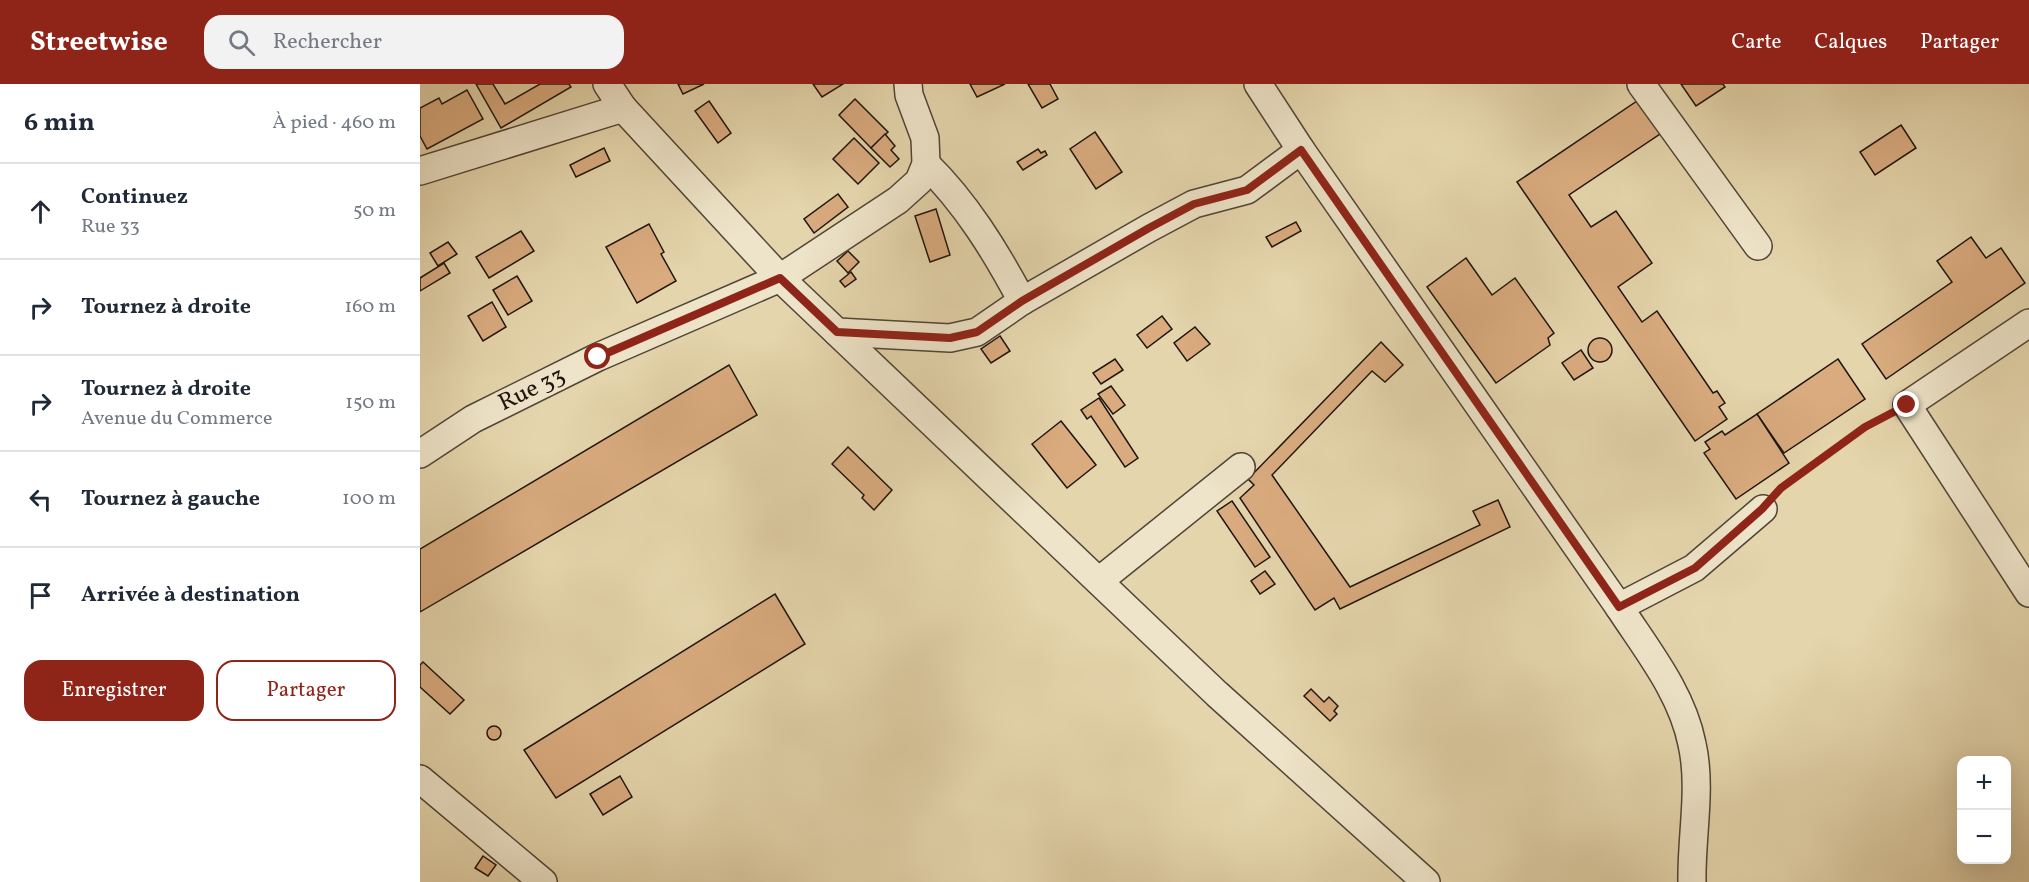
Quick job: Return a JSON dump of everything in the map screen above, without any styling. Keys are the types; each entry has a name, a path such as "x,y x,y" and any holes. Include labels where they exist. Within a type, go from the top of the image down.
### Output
{"street":[{"path":"607,84 623,108 780,278 1217,694 1426,882"},
{"path":"908,84 909,95 925,138 926,164 948,186 1001,262 1022,301"},
{"path":"1258,84 1301,150 1619,607 1667,681 1683,711 1693,745 1696,779 1692,882"},
{"path":"1641,84 1758,246"},
{"path":"420,171 623,108"},
{"path":"837,332 950,338 977,332 1022,301 1194,204 1247,190 1301,150"},
{"name":"Rue 33","path":"420,453 473,419 587,363 780,278 898,201 920,181 926,164"},
{"path":"2029,323 1907,405 2029,593"},
{"path":"1099,581 1240,467"},
{"path":"1619,607 1695,568 1762,509"},
{"path":"420,779 543,882"}],"path":[{"path":"1762,509 1781,488 1865,427 1907,405"}],"building":[{"path":"476,84 493,84 505,104 540,84 569,84 571,87 501,128"},
{"path":"678,84 704,84 683,94"},
{"path":"813,84 843,84 822,97"},
{"path":"970,84 1005,84 977,97"},
{"path":"1028,84 1050,84 1058,99 1042,108"},
{"path":"1681,84 1723,84 1725,87 1696,106"},
{"path":"467,90 483,119 427,149 420,136 420,108 439,98 442,104"},
{"path":"855,99 888,132 871,148 839,115"},
{"path":"1640,99 1663,132 1569,195 1591,227 1616,211 1652,263 1618,287 1642,322 1657,311 1713,393 1717,391 1725,403 1719,407 1727,419 1695,441 1517,182"},
{"path":"709,101 731,133 718,143 695,111"},
{"path":"1901,125 1916,148 1875,175 1860,152"},
{"path":"1095,132 1122,172 1096,189 1070,149"},
{"path":"885,134 895,146 891,150 899,159 890,167 871,148"},
{"path":"854,138 879,163 858,184 833,159"},
{"path":"604,148 610,161 576,177 570,165"},
{"path":"1038,149 1041,153 1045,151 1047,155 1023,170 1017,162"},
{"path":"838,194 848,207 814,233 804,219"},
{"path":"936,209 950,255 930,262 915,216"},
{"path":"1296,222 1301,231 1272,247 1266,237"},
{"path":"649,224 664,252 661,254 676,281 637,303 606,247"},
{"path":"521,231 534,251 489,278 476,257"},
{"path":"1971,237 1986,258 2001,248 2025,283 1886,379 1862,344 1952,282 1937,261"},
{"path":"448,242 457,254 438,266 430,253"},
{"path":"848,251 859,262 848,273 837,261"},
{"path":"1466,258 1492,295 1515,278 1554,333 1548,338 1550,345 1496,383 1427,287"},
{"path":"444,263 450,273 420,291 420,278"},
{"path":"851,272 856,279 845,287 840,281"},
{"path":"517,276 532,301 508,315 493,290"},
{"path":"492,302 506,327 483,341 468,316"},
{"path":"1162,316 1172,329 1147,348 1137,335"},
{"path":"1195,327 1210,344 1187,361 1174,343"},
{"path":"1000,336 1010,351 991,363 981,349"},
{"path":"1600,338 1609,341 1612,350 1609,359 1600,362 1591,359 1588,350 1591,341"},
{"path":"1381,342 1403,365 1385,382 1372,371 1272,475 1350,587 1480,525 1473,511 1498,500 1510,527 1340,609 1334,598 1315,610 1240,498 1254,485 1248,479"},
{"path":"1581,350 1593,368 1574,380 1562,363"},
{"path":"1115,359 1123,370 1101,384 1093,373"},
{"path":"1838,359 1865,399 1784,453 1757,414"},
{"path":"729,365 757,415 420,612 420,549"},
{"path":"1111,386 1125,405 1113,414 1098,394"},
{"path":"1099,398 1138,458 1125,467 1091,416 1087,419 1081,410"},
{"path":"1757,414 1789,463 1736,499 1704,453 1710,449 1705,442 1722,431 1725,435"},
{"path":"1061,421 1096,465 1067,488 1032,444"},
{"path":"848,447 892,490 874,510 862,498 864,495 832,464"},
{"path":"1232,501 1270,557 1255,567 1217,511"},
{"path":"1265,571 1275,584 1260,594 1251,581"},
{"path":"775,594 805,644 556,798 524,750"},
{"path":"423,662 464,700 450,714 420,687 420,665"},
{"path":"1311,689 1324,702 1329,697 1338,706 1334,711 1337,714 1330,721 1304,696"},
{"path":"491,726 497,726 501,733 497,740 491,740 487,736 487,730"},
{"path":"620,776 632,797 603,815 590,794"},
{"path":"483,856 496,865 488,876 475,868"}],"route":[{"path":"598,357 780,278 837,332 950,338 977,332 1022,301 1194,204 1247,190 1301,150 1619,607 1695,568 1762,509 1781,488 1865,427 1907,405"}]}
